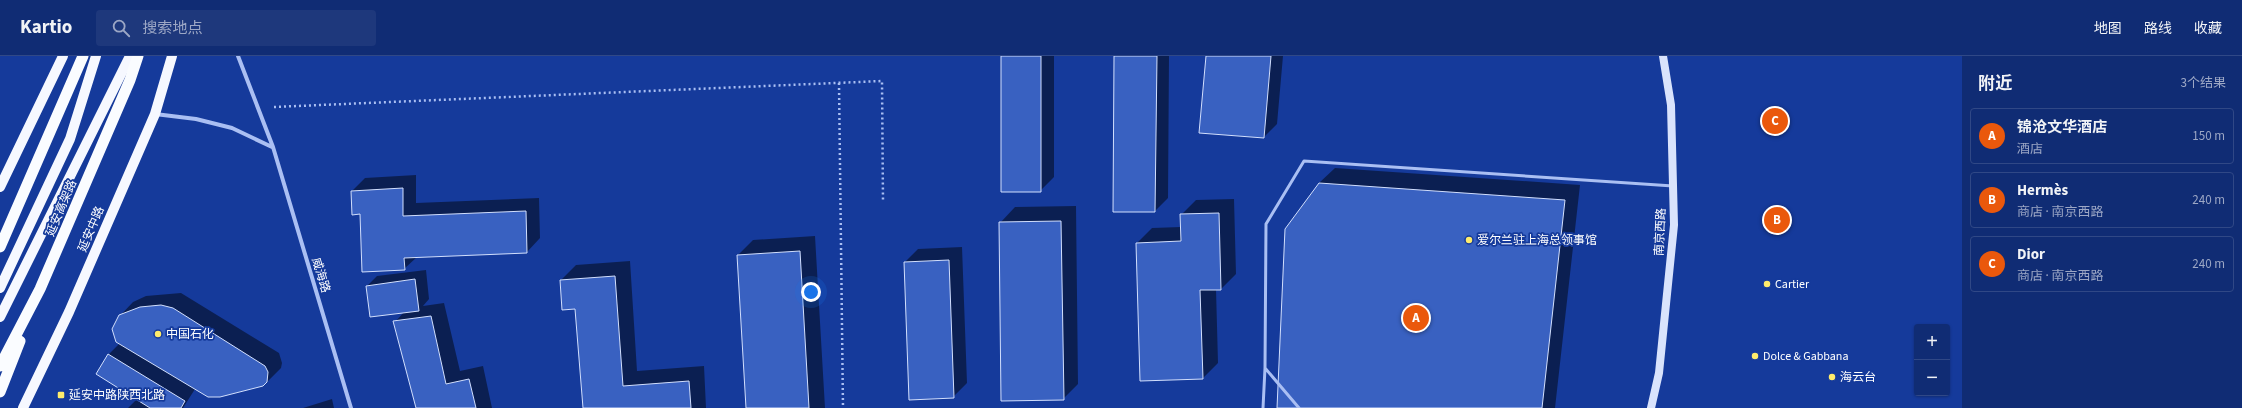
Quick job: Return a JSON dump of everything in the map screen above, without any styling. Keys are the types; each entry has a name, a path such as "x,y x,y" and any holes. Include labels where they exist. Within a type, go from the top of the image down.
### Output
{"highway":[{"path":"0,247 84,56"},
{"name":"延安高架路","path":"0,366 44,281 130,80 138,56"},
{"path":"0,392 44,281"}],"main road":[{"path":"0,188 63,56"},
{"path":"0,288 70,138 96,56"},
{"path":"0,317 85,142 130,56"},
{"name":"延安中路","path":"22,408 69,312 154,114 172,56"},
{"name":"南京西路","path":"1651,408 1659,373 1674,225 1671,105 1663,56"}],"street":[{"name":"威海路","path":"238,56 273,147 351,408"},
{"path":"154,114 196,119 232,128 273,147"}],"lane":[{"path":"1263,408 1265,368 1266,224 1304,161 1673,186"},
{"path":"1265,368 1299,408"}],"path":[{"path":"258,108 882,82 883,202"},
{"path":"839,83 843,408"}],"building":[{"path":"1001,56 1041,56 1041,192 1001,192"},
{"path":"1114,56 1157,56 1155,212 1113,212"},
{"path":"1206,56 1271,56 1264,138 1199,133"},
{"path":"1319,183 1565,200 1542,408 1277,408 1285,229"},
{"path":"403,188 403,216 526,211 527,253 404,258 405,270 362,272 360,214 352,215 351,191"},
{"path":"1219,213 1221,290 1200,290 1203,379 1140,381 1136,243 1181,241 1180,214"},
{"path":"1061,221 1064,400 1001,401 999,222"},
{"path":"800,251 809,408 746,408 737,255"},
{"path":"949,260 954,398 909,400 904,262"},
{"path":"615,276 623,386 689,381 691,408 583,408 575,309 562,310 560,280"},
{"path":"415,279 419,311 370,317 366,286"},
{"path":"161,305 173,308 265,366 268,372 267,382 263,386 220,397 208,397 116,342 112,329 119,315 140,307"},
{"path":"431,316 446,384 469,379 476,408 416,408 393,321"},
{"path":"108,354 185,401 181,408 150,408 96,374"}],"place":[{"name":"Dior","path":"1775,121"},
{"name":"Hermès","path":"1777,220"},
{"name":"爱尔兰驻上海总领事馆","path":"1469,240"},
{"name":"Cartier","path":"1767,284"},
{"name":"锦沧文华酒店","path":"1416,318"},
{"name":"中国石化","path":"158,334"},
{"name":"Dolce & Gabbana","path":"1755,356"},
{"name":"海云台","path":"1832,377"},
{"name":"延安中路陕西北路","path":"61,395"}]}
